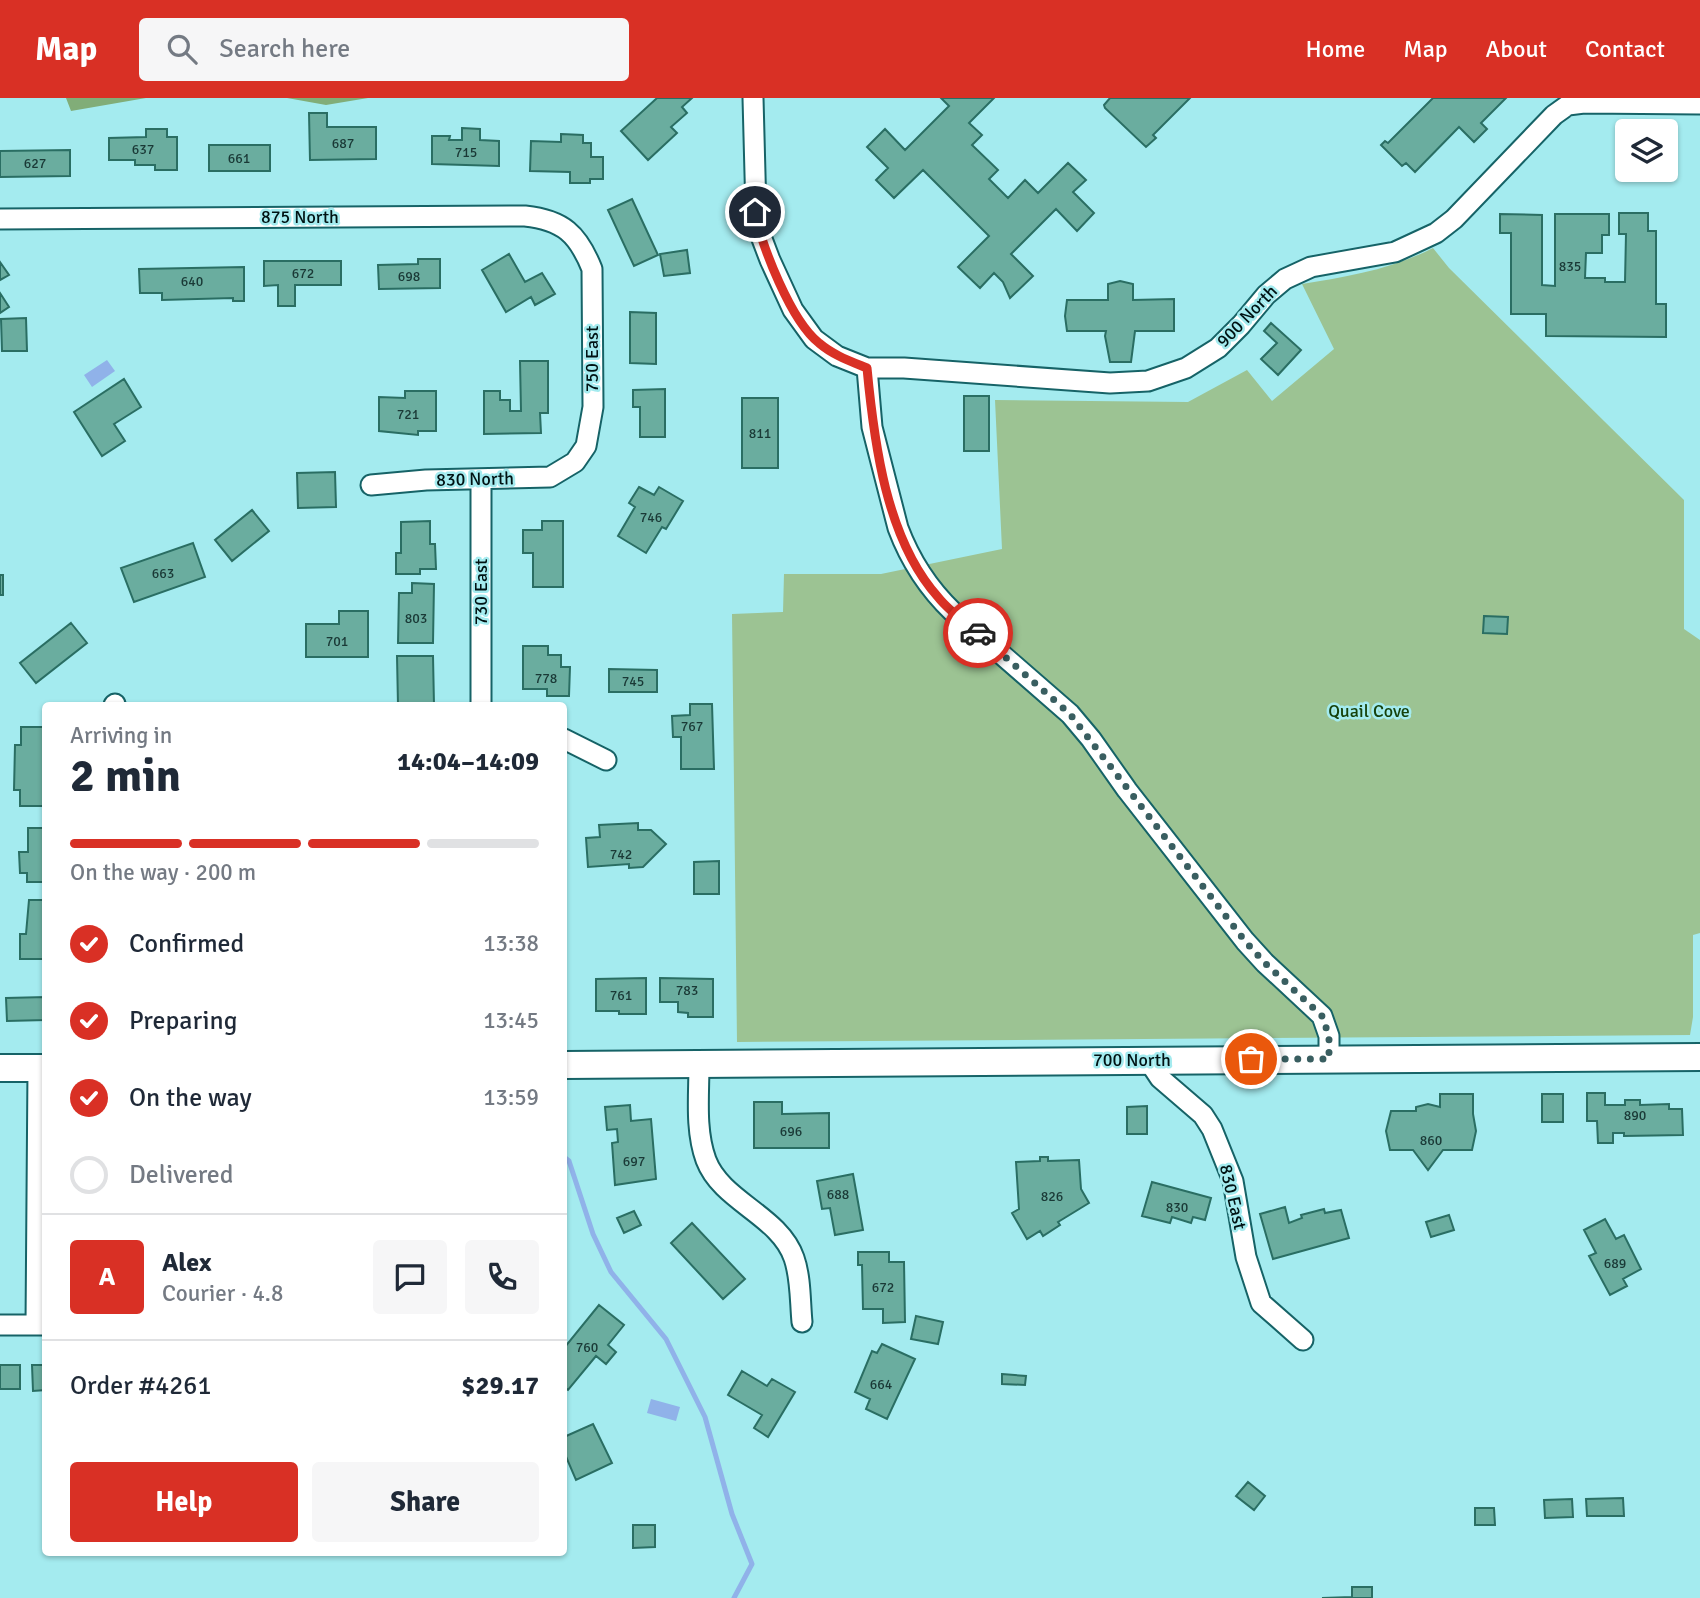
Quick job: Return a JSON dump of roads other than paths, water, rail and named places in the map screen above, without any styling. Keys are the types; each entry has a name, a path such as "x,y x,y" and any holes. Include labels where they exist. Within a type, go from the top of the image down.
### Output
{"street":[{"path":"753,98 755,212 759,230 793,310 814,339 837,356 867,368 872,427 903,542 937,597 1070,714 1245,941 1322,1016 1329,1036 1329,1059"},
{"name":"900 North","path":"867,368 904,368 1110,383 1132,383 1164,377 1186,368 1218,348 1284,279 1311,267 1395,252 1436,233 1454,219 1560,109 1575,104 1656,101 1700,104"},
{"name":"875 North","path":"0,219 526,216 544,218 560,225 570,232 586,253"},
{"name":"750 East","path":"575,462 586,446 593,407 592,269 586,253"},
{"name":"830 North","path":"371,485 426,480 550,477 575,462"},
{"name":"730 East","path":"481,479 481,702"},
{"path":"567,740 606,760"},
{"name":"700 North","path":"567,1065 1700,1057"},
{"name":"830 East","path":"1147,1060 1160,1078 1203,1115 1212,1129 1233,1181 1246,1257 1261,1303 1303,1340"},
{"path":"699,1064 700,1128 707,1162 723,1185 783,1238 794,1258 802,1322"},
{"path":"0,1068 42,1068 41,1325 0,1325"}],"water":[{"path":"107,360 115,371 92,387 84,375"},
{"path":"651,1399 680,1407 676,1421 647,1413"}],"waterway":[{"path":"567,1159 593,1234 611,1272 666,1339 705,1417 732,1514 752,1564 734,1598"}],"park label":[{"name":"Quail Cove","path":"1369,711"}]}
